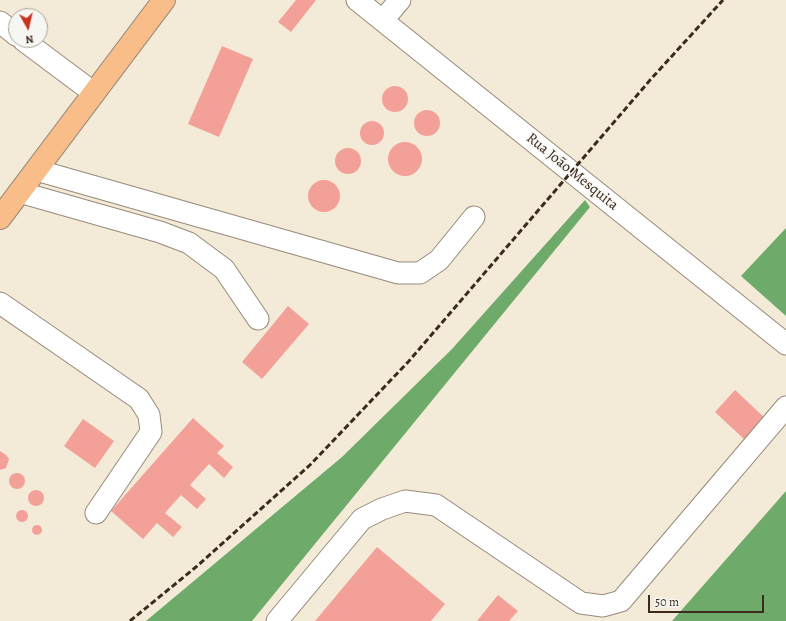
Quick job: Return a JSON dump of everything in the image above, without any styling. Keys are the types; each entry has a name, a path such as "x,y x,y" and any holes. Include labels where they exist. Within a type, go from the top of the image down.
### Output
{"main road":[{"path":"0,218 164,0"}],"street":[{"name":"Rua João Mesquita","path":"357,0 786,344"},
{"path":"383,20 400,0"},
{"path":"34,48 94,93"},
{"path":"36,170 398,273 420,273 439,260 474,217"},
{"path":"19,192 160,232 189,243 224,269 258,319"},
{"path":"0,303 139,399 149,415 151,432 96,513"},
{"path":"277,621 362,519 382,509 405,501 436,505 581,603 603,606 621,601 786,407"}],"green space":[{"path":"585,200 590,207 252,621 146,621 342,457 452,349"},
{"path":"786,228 786,316 741,276"},
{"path":"786,491 786,621 672,621"}],"building":[{"path":"296,0 316,0 291,32 278,22"},
{"path":"222,46 253,59 219,137 188,124"},
{"path":"395,86 404,90 408,99 404,108 395,112 386,108 382,99 386,90"},
{"path":"427,110 436,114 440,123 436,132 427,136 418,132 414,123 418,114"},
{"path":"367,121 377,121 384,128 384,138 377,145 367,145 360,138 360,128"},
{"path":"405,142 417,147 422,159 417,171 405,176 393,171 388,159 393,147"},
{"path":"348,148 357,152 361,161 357,170 348,174 339,170 335,161 339,152"},
{"path":"321,180 327,180 337,187 340,196 339,202 333,209 327,212 321,212 311,205 308,199 308,193 315,183"},
{"path":"288,306 309,324 262,379 242,362"},
{"path":"735,390 766,419 746,441 715,412"},
{"path":"193,418 224,446 217,453 233,467 224,478 209,464 190,485 206,499 197,509 181,495 165,513 182,527 173,537 157,523 143,539 111,511"},
{"path":"83,419 114,441 95,468 64,446"},
{"path":"0,451 9,459 6,468 0,470"},
{"path":"14,473 20,473 25,478 23,487 20,489 14,489 9,484 9,478"},
{"path":"36,490 42,492 44,498 42,504 36,506 30,504 28,498 30,492"},
{"path":"22,510 26,512 28,516 26,520 22,522 18,520 16,516 18,512"},
{"path":"35,525 39,525 42,530 39,535 35,535 32,532 32,528"},
{"path":"377,547 445,604 431,621 315,621"},
{"path":"498,595 518,611 509,621 477,621"}],"railway":[{"path":"130,621 196,567 311,464 409,361 651,79 723,0"}]}
